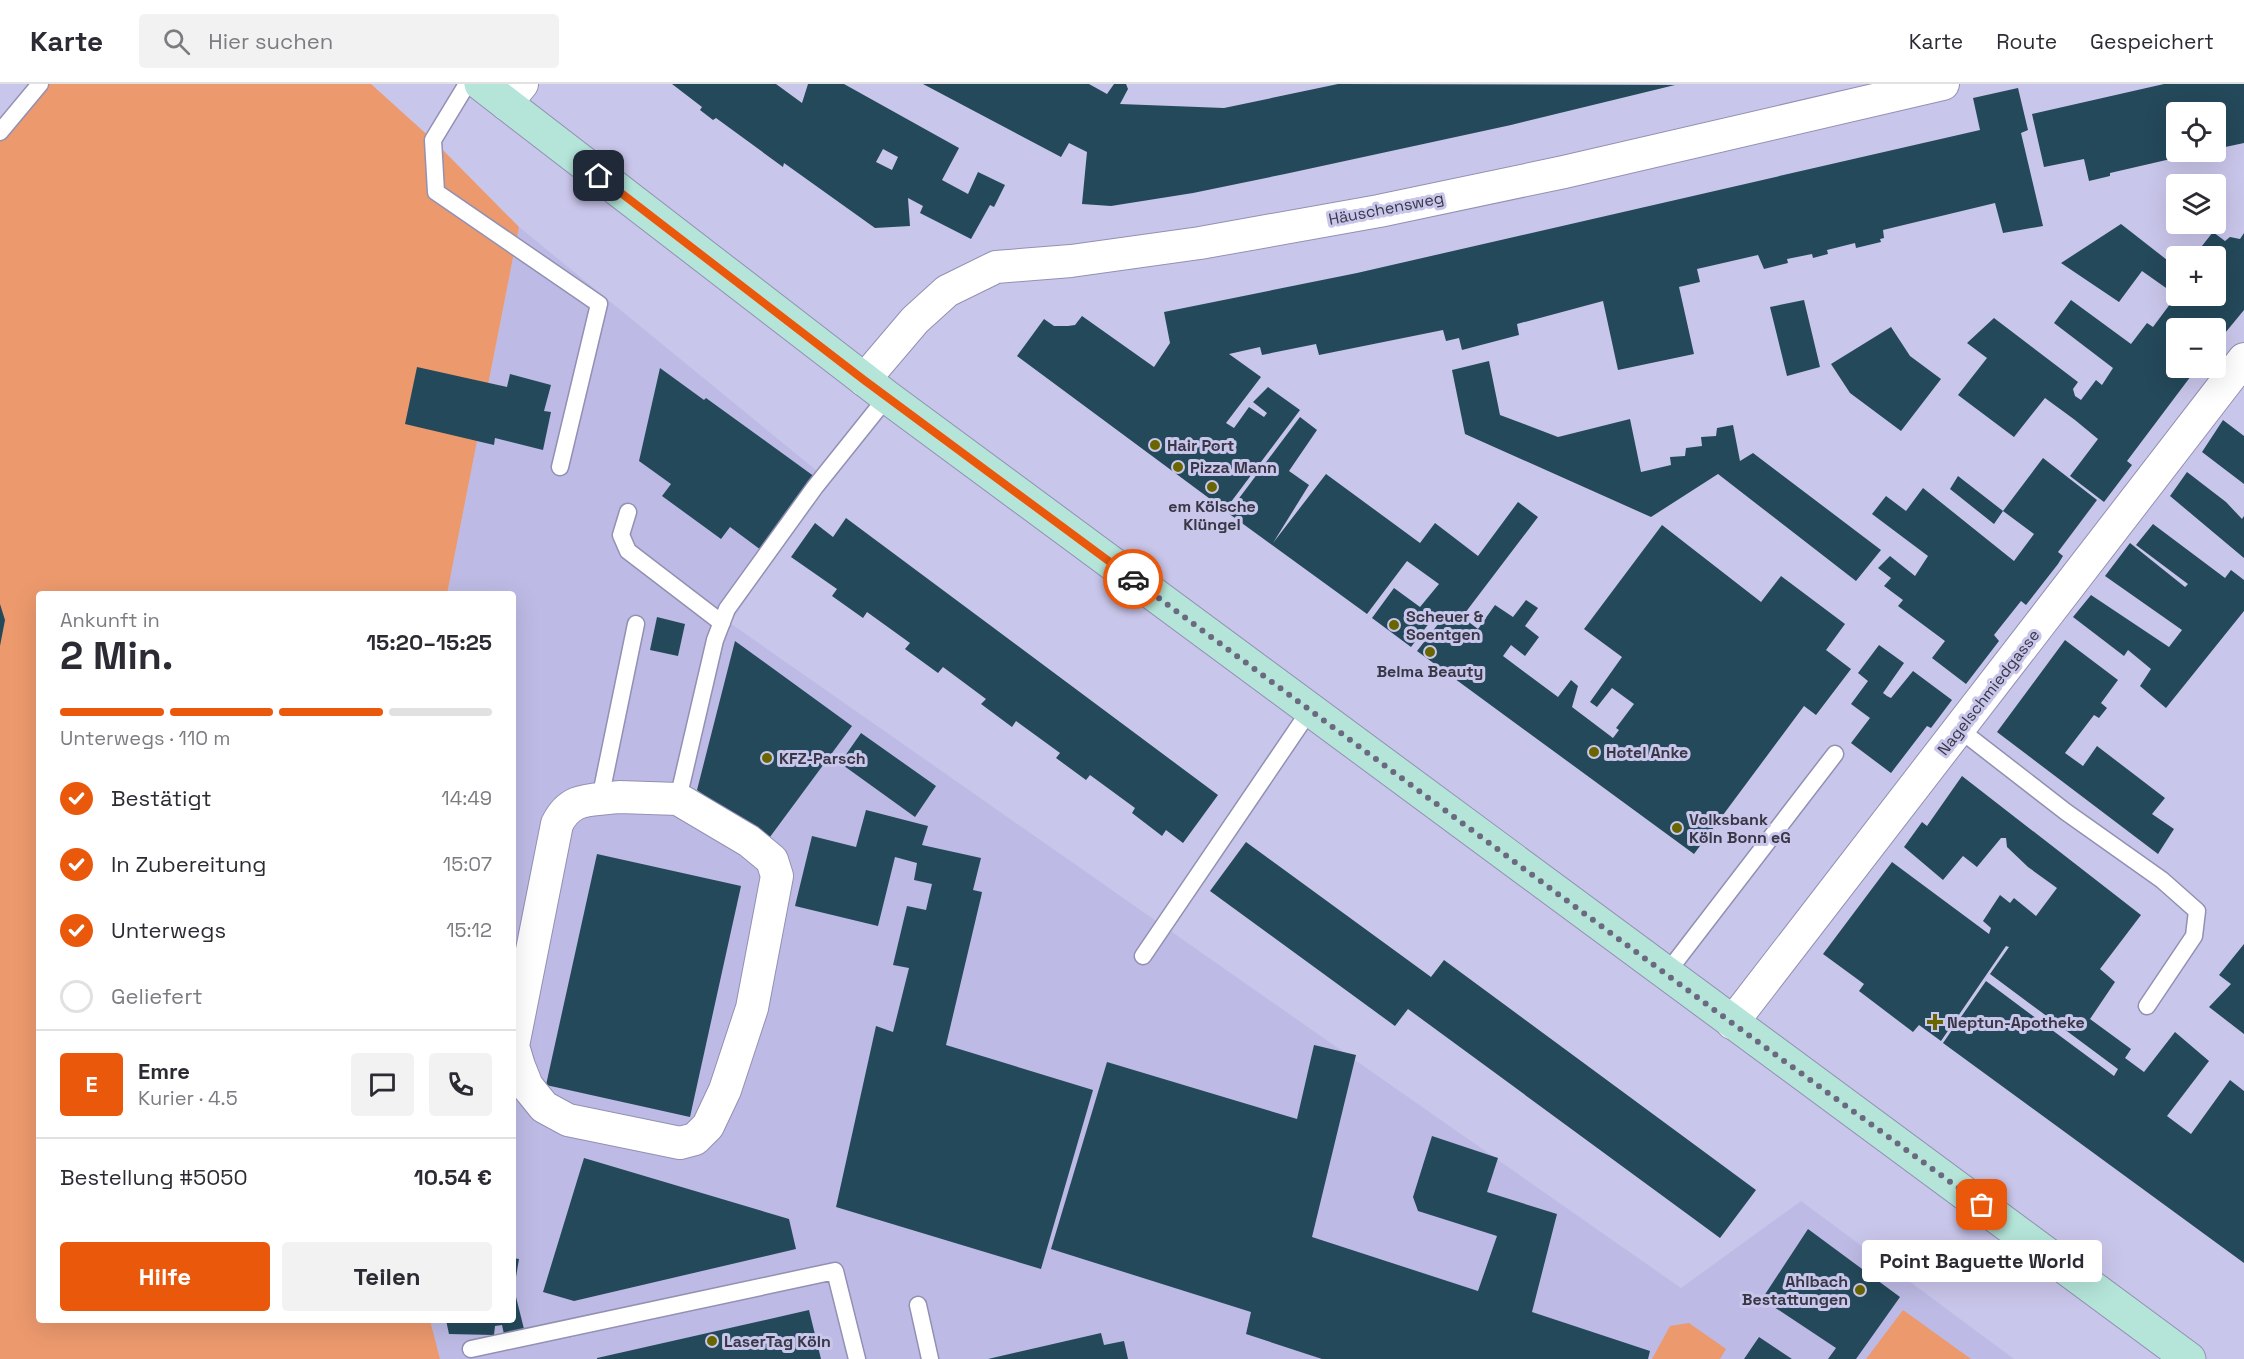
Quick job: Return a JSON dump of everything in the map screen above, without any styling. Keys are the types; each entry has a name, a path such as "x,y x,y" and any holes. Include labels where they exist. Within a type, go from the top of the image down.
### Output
{"main road":[{"path":"503,91 875,388 2189,1359"}],"street":[{"name":"Häuschensweg","path":"875,388 915,320 947,291 996,267 1071,261 1200,243 1379,211 1564,172 1943,84"},
{"name":"Nagelschmiedgasse","path":"1732,1023 2244,359"},
{"path":"516,1031 557,824 565,808 581,802 600,800 678,799 749,841 772,860 777,876 752,1008 725,1090 708,1126 695,1139 680,1143 568,1120 544,1107 527,1086 516,1055"}],"lane":[{"path":"0,132 40,84"},
{"path":"467,84 433,140 436,192 599,304 560,467"},
{"path":"678,799 715,640 727,609 815,487 875,388"},
{"path":"628,512 621,535 628,551 722,623"},
{"path":"600,800 636,624"},
{"path":"1143,956 1310,710"},
{"path":"1959,729 2066,812 2162,880 2197,911 2194,936 2147,1006"},
{"path":"1666,974 1835,754"},
{"path":"471,1349 835,1271 857,1359"},
{"path":"918,1305 930,1359"}],"shaded area":[{"path":"40,84 371,84 433,140 519,227 448,591 36,591 36,1323 431,1323 440,1359 0,1359 0,131"},
{"path":"519,227 828,480 730,623 1681,1288 1801,1201 2014,1359 440,1359 431,1323 516,1323 516,591 448,591"},
{"path":"1903,1310 1971,1359 1866,1359"},
{"path":"1689,1323 1726,1349 1720,1359 1652,1359 1670,1326"}],"building":[{"path":"672,84 776,84 802,103 808,84 844,84 959,148 942,180 968,194 978,172 1005,185 994,207 990,205 971,239 920,213 923,206 908,198 910,226 875,228 784,163 783,167 716,118 713,120 700,110 702,107","holes":["883,149 898,157 892,170 876,162"]},
{"path":"923,84 1089,84 1107,94 1114,84 1126,84 1128,89 1120,104 1224,108 1338,84 1675,85 1511,125 1285,174 1193,193 1111,206 1082,204 1087,152 1069,143 1061,157"},
{"path":"2164,84 2244,84 2244,143 2226,147 2226,102 2166,102 2166,160 2110,173 2110,176 2089,181 2084,159 2044,167 2032,114"},
{"path":"2018,88 2028,130 2021,133 2043,226 2003,233 1995,203 1883,230 1884,238 1880,239 1881,242 1856,248 1855,243 1827,250 1828,254 1813,258 1812,254 1787,259 1788,263 1764,269 1758,255 1697,269 1700,282 1679,287 1694,354 1618,370 1603,301 1517,324 1519,335 1462,350 1459,338 1446,341 1443,330 1319,355 1316,344 1262,355 1260,347 1229,354 1261,377 1226,423 1234,428 1249,407 1264,417 1267,413 1253,402 1268,387 1300,410 1225,510 1017,356 1044,319 1054,326 1068,326 1075,325 1082,316 1154,367 1170,343 1164,312 1357,273 1980,130 1973,98"},
{"path":"2121,224 2166,259 2166,288 2142,271 2119,302 2061,263"},
{"path":"2244,233 2244,310 2226,332 2226,318 2166,318 2166,378 2189,378 2127,461 2132,465 2104,502 2070,476 2098,439 2045,398 2014,437 1958,395 1987,358 1967,343 1994,318 2078,382 2073,389 2075,396 2081,400 2096,380 2102,385 2113,368 2054,323 2071,300 2131,344 2147,323 2153,327 2169,306 2226,306 2226,246 2202,246 2211,234 2216,234 2225,241 2230,237 2240,239"},
{"path":"1804,300 1820,367 1787,376 1770,307"},
{"path":"1891,327 1910,356 1941,379 1901,431 1850,393 1831,364"},
{"path":"1489,361 1500,415 1558,437 1630,419 1641,472 1671,465 1670,457 1685,456 1686,448 1702,446 1701,437 1716,436 1717,428 1733,425 1740,461 1753,453 1881,550 1856,581 1718,474 1651,517 1465,434 1452,370"},
{"path":"417,367 507,387 510,374 551,385 544,411 551,412 543,450 495,438 494,445 405,424"},
{"path":"660,368 704,400 706,398 815,477 761,550 730,527 721,539 662,496 671,484 639,461"},
{"path":"1300,417 1317,430 1289,471 1309,485 1273,543 1326,474 1420,543 1435,523 1478,556 1518,502 1538,517 1462,617 1478,629 1495,605 1513,617 1526,600 1538,608 1525,626 1539,637 1525,656 1511,645 1503,656 1558,697 1571,680 1578,686 1572,707 1613,738 1619,730 1616,728 1634,704 1612,688 1597,707 1590,702 1622,657 1584,629 1662,525 1761,602 1781,576 1845,624 1826,650 1851,669 1816,715 1804,706 1694,854 1417,651 1442,619 1436,614 1411,647 1372,618 1394,588 1420,607 1439,584 1407,561 1367,614 1228,513"},
{"path":"2223,420 2244,436 2244,484 2202,452"},
{"path":"2043,458 2097,500 2058,552 2063,556 2058,564 2026,605 2021,601 1994,635 1999,641 1966,684 1932,658 1945,641 1898,606 1903,600 1884,586 1891,578 1878,568 1890,556 1915,576 1928,556 1872,514 1886,496 1906,511 1923,488 2014,561 2034,534 2003,511"},
{"path":"2187,472 2226,502 2242,519 2244,516 2244,558 2170,496"},
{"path":"1958,476 2003,511 1994,524 1950,489"},
{"path":"846,518 1218,795 1183,843 1166,830 1162,836 1132,813 1135,808 1090,775 1086,780 1056,758 1060,753 1016,721 1012,727 981,704 986,699 943,667 938,673 905,649 910,643 867,612 863,618 832,596 837,589 791,557 815,523 833,537"},
{"path":"2153,524 2225,578 2231,570 2244,580 2244,611 2166,708 2140,686 2151,669 2128,650 2124,656 2073,617 2091,595 2169,647 2182,630 2105,576 2130,543 2185,587 2188,584 2136,545"},
{"path":"0,604 5,620 0,646"},
{"path":"657,617 685,624 678,656 650,650"},
{"path":"2065,640 2118,680 2101,703 2107,708 2099,718 2094,715 2065,753 2083,766 2097,746 2165,798 2152,814 2174,829 2158,854 1997,732"},
{"name":"KFZ-Parsch","path":"735,641 852,726 767,841 697,790"},
{"path":"1879,645 1904,663 1883,693 1891,698 1913,671 1952,700 1931,728 1927,726 1891,773 1851,743 1870,718 1851,704 1868,681 1858,673"},
{"path":"861,733 936,786 915,817 840,763"},
{"path":"1962,776 2141,915 2100,969 2115,982 2090,1019 2131,1049 2125,1058 2144,1072 2175,1032 2209,1061 2167,1116 2191,1134 2230,1080 2244,1091 2244,1263 1943,1043 1986,981 2114,1076 2118,1069 1990,974 2009,947 2006,946 1941,1041 1919,1025 1913,1032 1859,991 1864,984 1823,954 1892,862 1989,934 1991,928 1983,921 2000,895 2010,903 2014,898 2036,916 2057,888 2028,867 2007,847 2006,838 2001,838 1977,867 1963,856 1943,880 1904,847 1922,822 1927,826"},
{"path":"866,810 928,826 922,845 981,858 973,890 982,892 946,1045 1093,1090 1041,1269 836,1207 876,1026 893,1032 909,968 893,965 907,906 926,910 932,884 914,880 917,863 895,857 878,926 795,906 812,836 856,847"},
{"path":"1246,842 1431,977 1444,960 1756,1190 1720,1238 1408,1009 1395,1026 1210,891"},
{"path":"597,854 741,886 690,1117 546,1085"},
{"path":"2244,944 2244,1034 2209,1007 2231,984 2219,975"},
{"path":"1314,1045 1356,1055 1312,1237 1478,1291 1497,1236 1418,1211 1413,1197 1432,1136 1498,1158 1487,1192 1557,1214 1532,1312 1650,1351 1648,1359 1322,1359 1246,1334 1251,1312 1051,1249 1107,1062 1297,1119"},
{"path":"584,1158 789,1219 796,1249 574,1301 543,1292"},
{"path":"1808,1229 1900,1297 1856,1359 1828,1359 1836,1348 1762,1299"},
{"path":"516,1258 519,1259 516,1277"},
{"path":"516,1297 524,1329 504,1334 502,1325 495,1326 494,1335 449,1334 447,1323 516,1323"},
{"path":"809,1310 821,1359 597,1359 597,1358"},
{"path":"1101,1333 1104,1345 1124,1341 1128,1359 988,1359"},
{"name":"Ahlbach Bestattungen","path":"1759,1337 1792,1359 1744,1359"}],"way so far":[{"path":"1133,579 1732,1023 1982,1205"}],"place":[{"name":"Hair Port","path":"1155,445"},
{"name":"Pizza Mann","path":"1178,467"},
{"name":"em Kölsche Klüngel","path":"1212,487"},
{"name":"Scheuer & Soentgen","path":"1394,625"},
{"name":"Belma Beauty","path":"1430,652"},
{"name":"Hotel Anke","path":"1594,752"},
{"name":"KFZ-Parsch","path":"767,758"},
{"name":"Volksbank Köln Bonn eG","path":"1677,828"},
{"name":"Neptun-Apotheke","path":"1935,1022"},
{"name":"Point Baguette World","path":"1982,1205"},
{"name":"Ahlbach Bestattungen","path":"1860,1290"},
{"name":"LaserTag Köln","path":"712,1341"}],"route":[{"path":"599,176 864,380 1133,579"}]}
